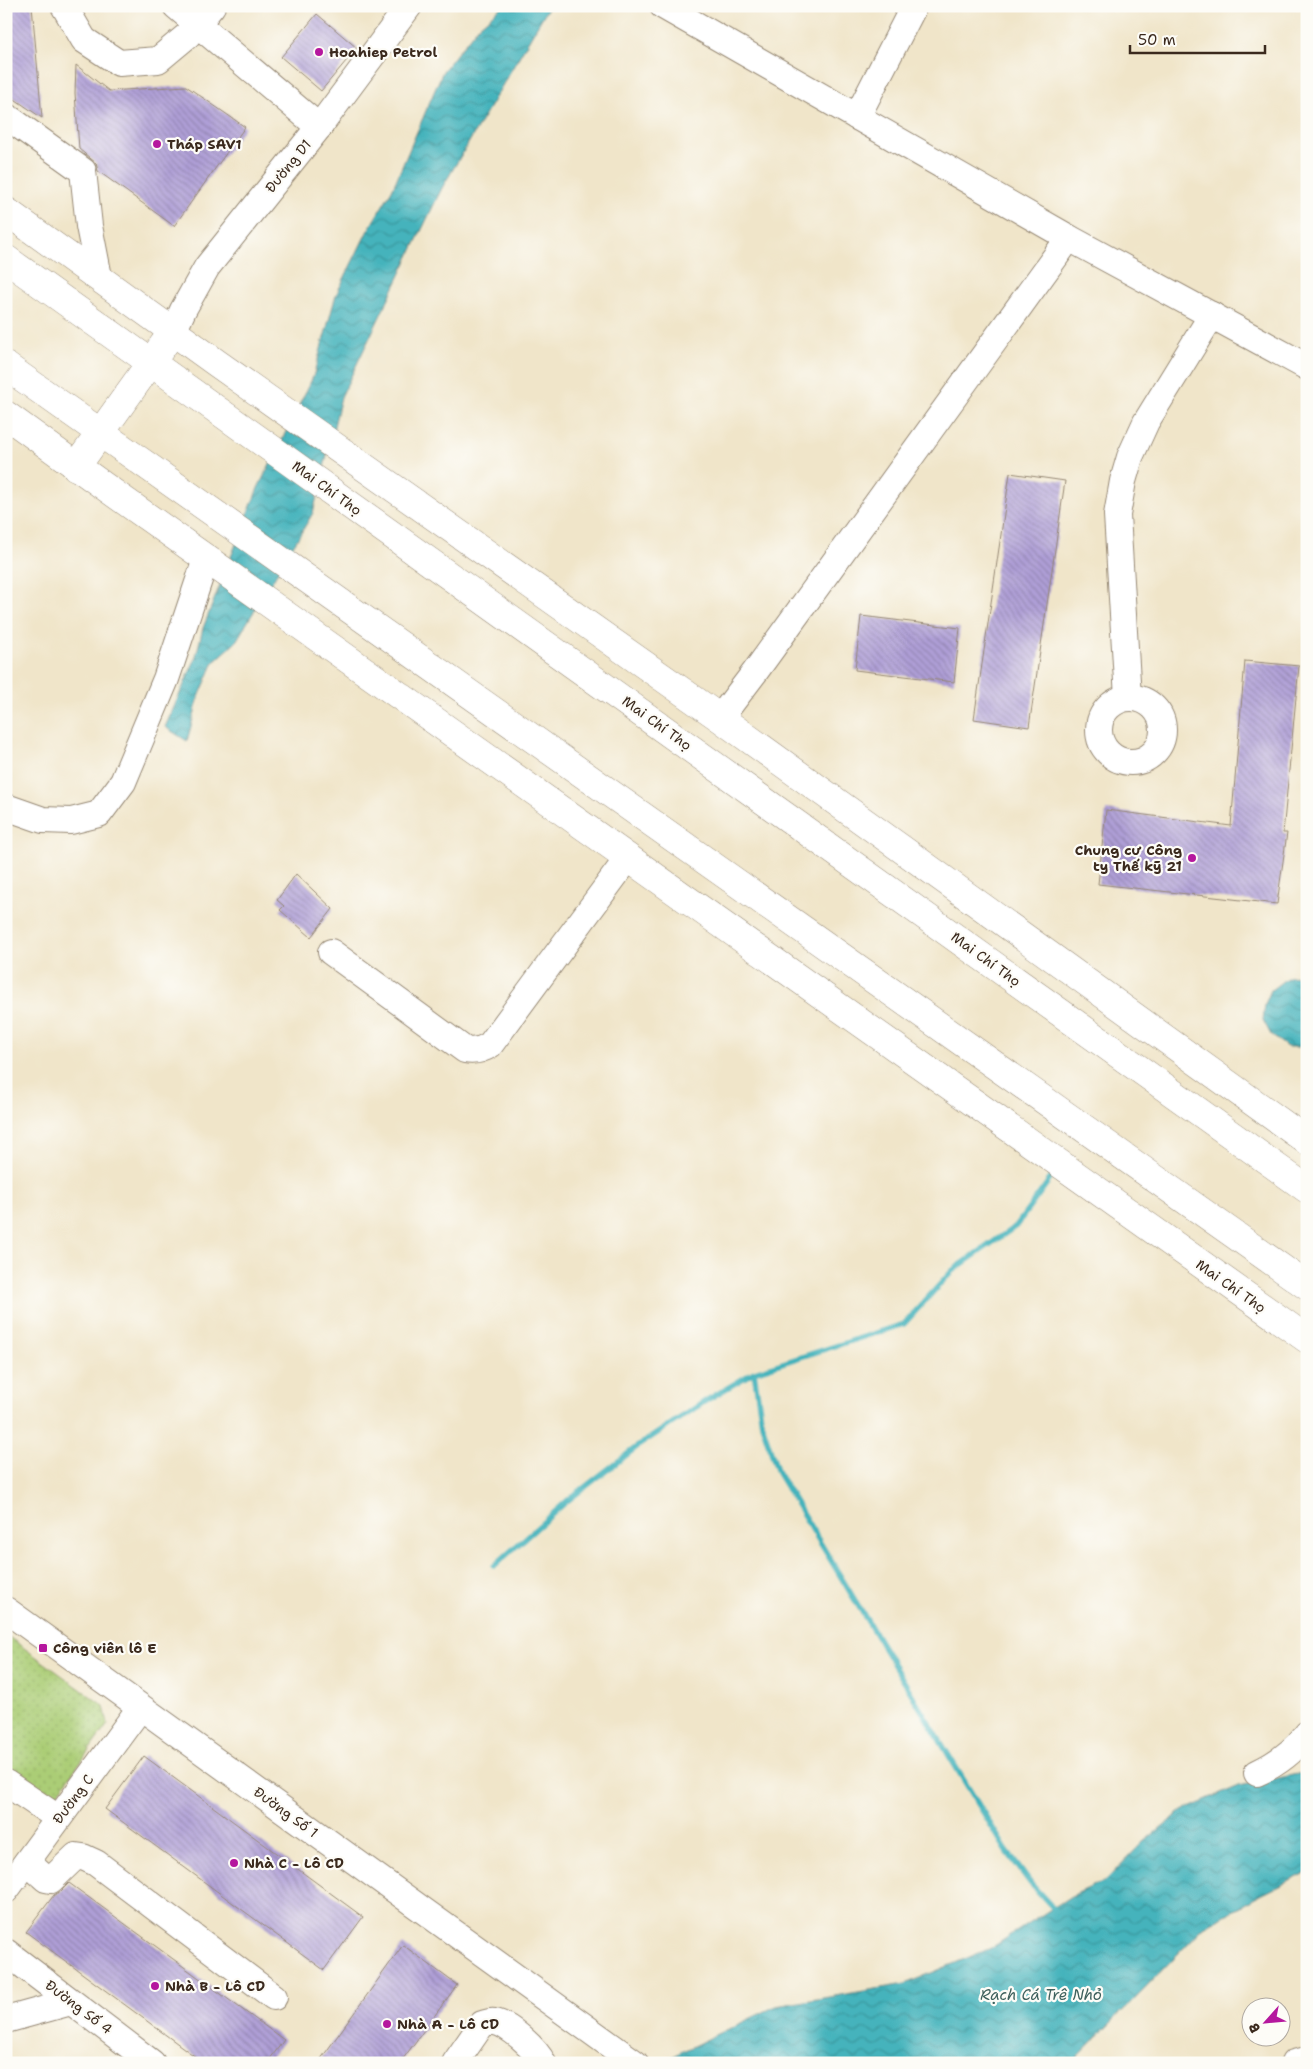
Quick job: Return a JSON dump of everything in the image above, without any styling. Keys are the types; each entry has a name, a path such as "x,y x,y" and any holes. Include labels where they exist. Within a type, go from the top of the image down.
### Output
{"main road":[{"path":"6,211 174,330 218,364 720,718 1307,1141"},
{"name":"Mai Chí Thọ","path":"6,258 1307,1189"},
{"path":"76,467 174,330"},
{"path":"6,366 1307,1286"},
{"name":"Mai Chí Thọ","path":"6,416 1307,1339"}],"street":[{"path":"64,6 84,40 119,63 158,60 174,48 205,15"},
{"path":"176,6 205,15 319,127"},
{"name":"Đường D1","path":"174,330 207,267 319,127 409,6"},
{"path":"663,6 1069,238 1307,367"},
{"path":"857,117 914,6"},
{"path":"6,116 83,171 89,226 99,277"},
{"path":"720,718 1069,238"},
{"path":"1128,698 1117,515 1123,481 1130,457 1146,422 1212,315"},
{"path":"6,807 43,820 71,821 99,814 123,782 166,679 206,559"},
{"path":"331,952 465,1050 471,1052 484,1049 490,1045 628,858"},
{"name":"Đường Số 1","path":"6,1610 634,2063"},
{"name":"Đường C","path":"6,1890 140,1708"},
{"path":"1257,1773 1274,1766 1297,1747 1307,1734"},
{"path":"6,1783 58,1818"},
{"path":"26,1862 46,1879 51,1880 76,1856 96,1863 274,1997"},
{"name":"Đường Số 4","path":"6,1952 152,2063"},
{"path":"6,2020 72,2002"},
{"path":"456,2063 482,2024 493,2021 501,2023 525,2041 543,2063"},
{"path":"1294,2063 1307,2060"}],"green space":[{"path":"6,1635 104,1706 108,1724 58,1793 40,1793 6,1768"}],"water":[{"path":"502,6 549,6 442,188 341,397 313,513 235,643 214,662 199,697 187,741 165,727 195,660 203,628 258,488 313,377 336,295 368,230 392,190 443,71 477,28"},
{"path":"1307,975 1307,1047 1287,1047 1271,1035 1263,1020 1265,1004 1271,990 1288,977"},
{"name":"Rạch Cá Trê Nhỏ","path":"1307,1772 1307,1872 1204,1927 1072,2063 658,2063 776,2006 905,1984 991,1948 1071,1896 1106,1880 1143,1842 1182,1811 1239,1786"}],"building":[{"path":"6,6 32,6 42,118 6,93"},
{"name":"Hoahiep Petrol","path":"317,14 357,48 321,91 281,57"},
{"name":"Tháp SAV1","path":"76,65 109,91 186,86 245,127 174,226 98,171 96,163 79,149 75,93"},
{"path":"1010,473 1065,481 1029,727 974,719"},
{"path":"861,616 960,628 954,682 855,670"},
{"path":"1245,661 1299,666 1283,833 1287,833 1277,904 1098,884 1106,810 1231,826"},
{"path":"296,874 333,909 311,937 280,910 284,906 277,900"},
{"name":"Nhà C - Lô CD","path":"144,1756 363,1917 324,1970 105,1809"},
{"name":"Nhà B - Lô CD","path":"69,1883 284,2040 267,2063 204,2063 26,1932 54,1895"},
{"name":"Nhà A - Lô CD","path":"403,1945 457,1985 400,2063 318,2063"}],"waterway":[{"path":"494,1566 567,1501 638,1446 707,1400 754,1372 904,1324 952,1271 1016,1226 1056,1171"},
{"path":"754,1372 762,1424 778,1473 1006,1850 1031,1884 1057,1912"}],"place":[{"name":"Hoahiep Petrol","path":"319,52"},
{"name":"Tháp SAV1","path":"157,144"},
{"name":"Chung cư Công ty Thế kỹ 21","path":"1192,858"},
{"name":"Công viên lô E","path":"43,1648"},
{"name":"Nhà C - Lô CD","path":"234,1863"},
{"name":"Nhà B - Lô CD","path":"155,1986"},
{"name":"Nhà A - Lô CD","path":"387,2024"}]}
